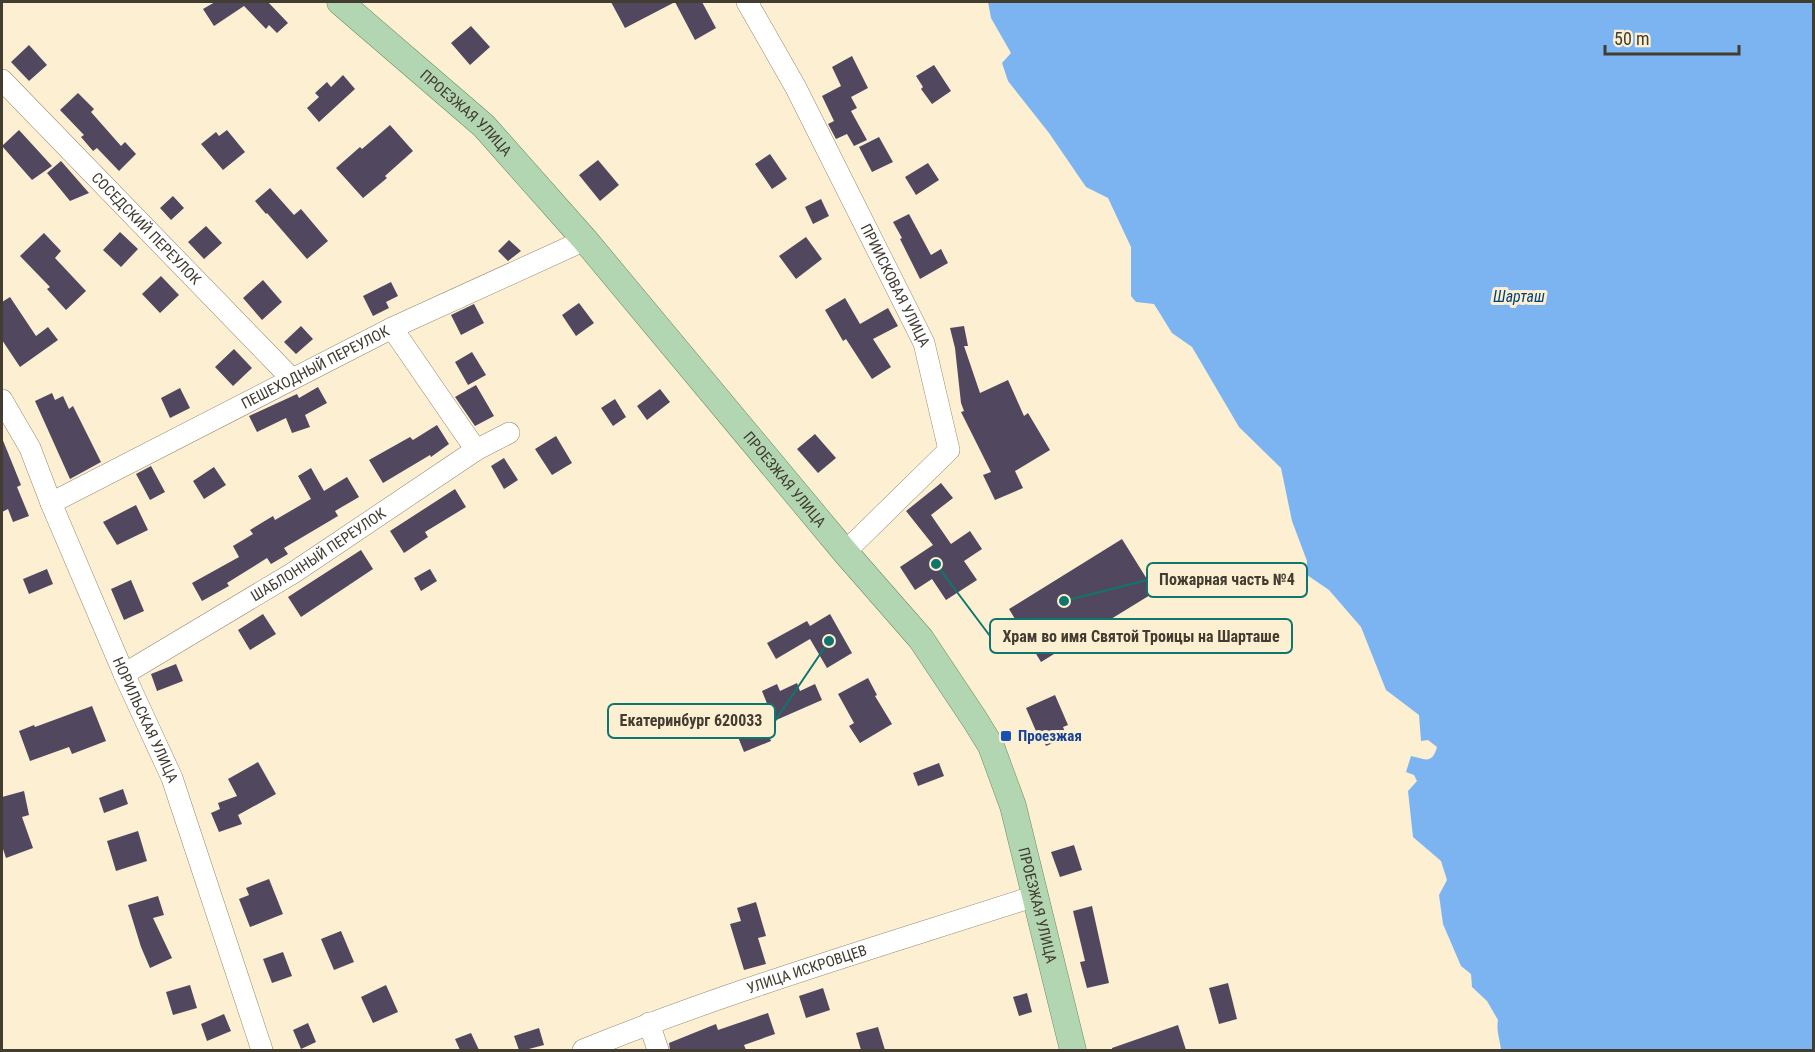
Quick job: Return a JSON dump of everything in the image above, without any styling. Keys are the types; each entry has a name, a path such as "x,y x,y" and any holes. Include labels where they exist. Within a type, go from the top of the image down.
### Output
{"main road":[{"name":"ПРОЕЗЖАЯ УЛИЦА","path":"340,2 484,126 585,240 845,552 921,639 991,746 1013,806 1073,1050"}],"street":[{"name":"ПРИИСКОВАЯ УЛИЦА","path":"747,2 796,88 924,344 949,450 845,552"},
{"name":"СОСЕДСКИЙ ПЕРЕУЛОК","path":"2,80 291,378"},
{"name":"ПЕШЕХОДНЫЙ ПЕРЕУЛОК","path":"51,503 392,328 585,240"},
{"path":"392,328 476,450"},
{"name":"НОРИЛЬСКАЯ УЛИЦА","path":"2,400 30,448 124,674 172,778 262,1050"},
{"name":"ШАБЛОННЫЙ ПЕРЕУЛОК","path":"124,674 293,573 476,450 509,433"},
{"name":"УЛИЦА ИСКРОВЦЕВ","path":"583,1050 649,1023 769,982 1035,896"},
{"path":"649,1023 658,1050"}],"water":[{"name":"Шарташ","path":"988,2 1813,2 1813,1050 1501,1050 1498,1020 1487,1001 1472,987 1471,974 1461,966 1443,924 1439,895 1447,880 1441,861 1413,837 1408,791 1417,781 1414,775 1406,772 1411,756 1430,759 1437,747 1428,740 1421,741 1419,715 1386,690 1361,627 1329,590 1307,575 1307,561 1292,521 1281,468 1239,427 1192,347 1172,333 1154,304 1136,302 1131,296 1131,247 1108,198 1086,187 1049,133 1008,81 1002,63 1011,53 991,18"}],"building":[{"path":"215,2 268,2 288,23 277,33 269,25 266,29 244,6 214,26 203,9"},
{"path":"611,2 675,2 625,28"},
{"path":"675,2 702,2 716,28 695,40"},
{"path":"471,26 490,47 470,65 451,43"},
{"path":"29,45 47,65 29,81 11,62"},
{"path":"852,56 868,88 851,97 857,108 851,111 867,140 854,146 847,134 836,139 828,124 834,121 822,96 841,86 832,67"},
{"path":"934,65 951,91 932,104 921,89 923,87 916,76"},
{"path":"343,75 355,89 319,122 307,108 319,97 315,93 327,82 331,87"},
{"path":"78,93 94,109 91,112 121,146 125,142 136,154 119,171 97,148 93,151 81,137 84,135 60,110"},
{"path":"390,125 413,151 385,176 387,178 363,198 336,168"},
{"path":"19,130 52,166 32,180 2,146"},
{"path":"227,130 245,152 223,170 201,144 216,132 219,136"},
{"path":"879,137 893,162 872,172 859,147"},
{"path":"770,154 787,179 772,189 755,164"},
{"path":"598,160 619,185 600,201 579,175"},
{"path":"61,161 89,193 70,201 47,173"},
{"path":"928,163 939,180 916,195 905,177"},
{"path":"270,188 294,215 301,209 328,241 307,259 255,201"},
{"path":"173,196 184,208 171,220 160,208"},
{"path":"821,199 829,216 813,224 805,207"},
{"path":"909,214 931,255 941,249 948,263 920,279 893,222"},
{"path":"206,226 222,243 204,259 188,242"},
{"path":"120,232 138,249 121,267 103,250"},
{"path":"44,233 61,251 55,258 86,291 66,310 47,289 50,287 20,256"},
{"path":"806,237 822,259 796,279 779,256"},
{"path":"509,240 521,251 508,261 498,251"},
{"path":"161,276 179,295 160,313 142,294"},
{"path":"263,280 282,302 262,320 243,298"},
{"path":"391,282 398,296 386,302 389,308 373,316 363,296"},
{"path":"10,297 36,336 48,327 58,340 20,367 2,340 2,302"},
{"path":"845,298 860,324 888,308 898,326 873,339 891,367 872,379 846,339 843,341 825,310"},
{"path":"579,303 594,323 576,336 562,315"},
{"path":"474,304 484,323 461,335 451,315"},
{"path":"301,326 313,339 296,354 284,342"},
{"path":"964,326 968,346 964,346 980,393 1008,380 1024,416 1028,413 1050,450 1015,471 1023,488 995,500 983,475 991,472 961,412 964,411 950,328"},
{"path":"234,349 252,368 233,386 215,367"},
{"path":"472,352 486,375 468,385 455,362"},
{"path":"476,385 494,416 475,426 455,397"},
{"path":"318,387 327,403 305,415 310,427 292,433 286,418 257,432 249,416 297,394 299,398"},
{"path":"180,388 190,408 170,418 161,398"},
{"path":"660,389 670,402 647,420 637,406"},
{"path":"52,393 55,400 63,396 69,409 73,406 101,462 70,479 35,401"},
{"path":"615,399 626,417 613,426 601,408"},
{"path":"437,425 449,444 431,457 430,455 383,483 369,460 410,437 413,440"},
{"path":"815,434 836,458 818,473 797,449"},
{"path":"556,436 572,463 552,475 535,449"},
{"path":"2,438 21,485 17,487 29,516 13,522 8,509 2,512"},
{"path":"504,458 518,480 504,489 491,466"},
{"path":"151,466 165,492 150,500 136,474"},
{"path":"214,467 226,485 204,499 193,481"},
{"path":"311,468 324,491 347,477 359,497 335,511 338,516 284,548 288,554 271,564 267,558 227,583 229,586 202,601 192,583 239,557 233,546 253,534 250,530 273,516 275,520 311,499 298,476"},
{"path":"941,483 953,498 931,515 951,544 970,531 982,549 964,561 977,580 946,600 932,579 915,590 900,567 933,545 906,511"},
{"path":"455,489 466,507 425,532 428,537 404,553 390,531"},
{"path":"136,505 148,530 117,545 103,522"},
{"path":"1122,539 1155,592 1041,662 1009,609"},
{"path":"361,550 373,569 301,617 288,597"},
{"path":"47,569 53,584 29,594 23,579"},
{"path":"430,569 437,581 421,591 414,578"},
{"path":"131,580 144,611 124,620 111,589"},
{"path":"263,614 276,634 250,650 238,630"},
{"path":"830,614 852,653 827,668 810,639 776,659 767,643 807,621 810,626"},
{"path":"176,664 183,681 157,691 151,674"},
{"path":"868,678 877,695 875,696 892,724 860,743 849,726 854,723 838,694"},
{"path":"797,683 800,691 815,684 822,700 774,721 762,691 777,684 780,691"},
{"path":"1055,695 1068,725 1063,727 1067,737 1046,746 1042,737 1039,738 1026,708"},
{"path":"92,706 106,741 72,754 69,747 30,761 19,731"},
{"path":"762,717 771,741 744,752 734,727"},
{"path":"258,762 276,794 238,815 242,824 219,832 211,813 220,809 218,803 237,796 228,779"},
{"path":"939,763 944,776 918,786 913,773"},
{"path":"123,789 128,804 104,813 99,798"},
{"path":"24,791 29,815 22,817 33,848 6,858 2,846 2,797"},
{"path":"138,831 147,861 116,871 107,841"},
{"path":"1074,845 1082,870 1060,877 1051,852"},
{"path":"269,879 283,914 250,927 239,899 249,895 246,888"},
{"path":"158,896 164,915 153,918 172,958 150,968 128,905"},
{"path":"756,902 766,936 758,938 766,964 744,970 730,924 741,921 737,908"},
{"path":"1092,906 1109,983 1087,988 1080,962 1085,961 1073,911"},
{"path":"341,931 354,962 334,970 321,939"},
{"path":"283,952 292,976 272,983 263,959"},
{"path":"1228,983 1237,1019 1219,1024 1209,988"},
{"path":"190,985 197,1008 173,1015 166,992"},
{"path":"386,985 398,1012 373,1023 361,997"},
{"path":"823,988 830,1010 806,1018 799,996"},
{"path":"1027,993 1032,1012 1019,1016 1013,997"},
{"path":"768,1013 775,1034 744,1045 746,1050 670,1050 669,1043 716,1024 718,1030"},
{"path":"224,1014 231,1031 207,1041 201,1024"},
{"path":"308,1023 316,1042 301,1049 293,1030"},
{"path":"1178,1025 1186,1050 1112,1050 1112,1048"},
{"path":"878,1027 885,1050 861,1050 856,1033"},
{"path":"539,1028 544,1045 519,1050 514,1036"},
{"path":"471,1033 479,1050 460,1050 455,1039"}],"place":[{"name":"Храм во имя Святой Троицы на Шарташе","path":"936,564"},
{"name":"Пожарная часть №4","path":"1064,601"},
{"name":"Екатеринбург 620033","path":"829,641"},
{"name":"Проезжая","path":"1006,736"}]}
